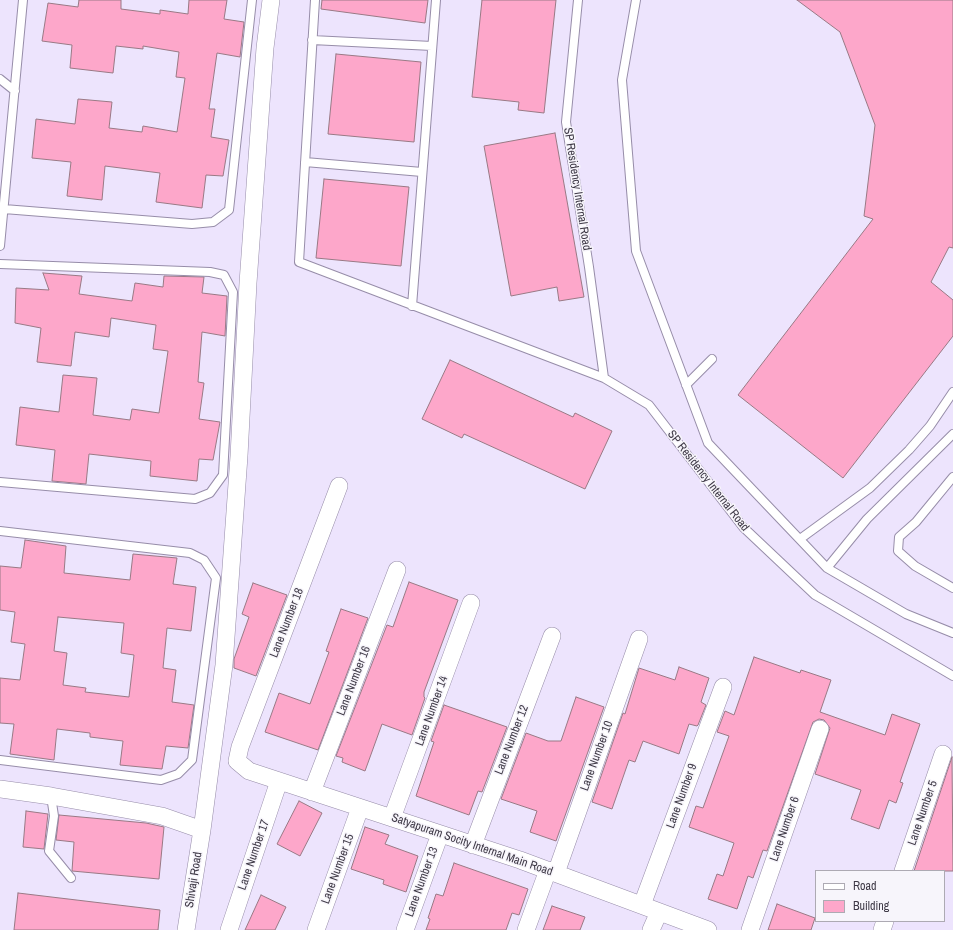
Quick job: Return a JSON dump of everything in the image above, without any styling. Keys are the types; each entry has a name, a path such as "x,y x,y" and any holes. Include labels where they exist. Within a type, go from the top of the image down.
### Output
{"street":[{"name":"Shivaji Road","path":"186,930 202,830 224,665 265,48 271,0"},
{"name":"Lane Number 18","path":"237,761 240,747 339,486"},
{"name":"Lane Number 16","path":"312,792 397,570"},
{"name":"Lane Number 14","path":"392,818 471,603"},
{"name":"Lane Number 12","path":"473,844 552,636"},
{"name":"Lane Number 10","path":"526,930 552,872 639,639"},
{"name":"Lane Number 9","path":"642,905 723,687"},
{"name":"Lane Number 6","path":"750,930 820,729"},
{"name":"Lane Number 5","path":"903,870 943,754"},
{"name":"Satyapuram Socity Internal Main Road","path":"237,761 249,771 473,844 708,930"},
{"name":"Lane Number 17","path":"229,930 279,781"},
{"path":"0,789 51,796 162,816 202,830"},
{"name":"Lane Number 15","path":"316,930 360,808"},
{"name":"Lane Number 13","path":"405,930 440,834"},
{"path":"652,930 659,912"}],"lane":[{"path":"0,246 23,0"},
{"path":"4,209 192,224 212,222 229,210 252,0"},
{"name":"SP Residency Internal Road","path":"315,0 299,262 604,378 648,405 743,527 815,595 953,676"},
{"path":"412,306 436,0"},
{"name":"SP Residency Internal Road","path":"578,0 566,122 589,268 604,378"},
{"path":"636,0 622,80 636,251 708,443 827,568 906,614 953,632"},
{"path":"312,40 432,46"},
{"path":"0,79 15,91"},
{"path":"305,162 422,172"},
{"path":"0,264 210,272 224,275 233,292 223,475 210,493 195,499 0,482"},
{"path":"686,385 712,358"},
{"path":"800,539 870,488 909,450 930,426 953,392"},
{"path":"827,568 867,519 953,434"},
{"path":"953,477 916,522 899,537 898,551 915,566 953,588"},
{"path":"0,531 190,553 204,560 216,578 192,760 178,774 161,780 0,760"},
{"path":"51,796 54,816 49,851 71,878"}],"building":[{"path":"79,0 121,0 121,9 160,14 160,10 188,14 189,0 227,0 224,19 244,22 240,57 217,53 209,109 215,109 211,137 229,140 223,176 206,175 202,208 156,202 160,173 105,166 102,200 67,196 71,162 32,158 36,119 75,124 78,99 112,102 109,128 142,132 143,126 177,132 185,78 176,77 179,52 143,46 143,49 116,46 113,73 70,68 72,45 42,41 48,3 78,7"},
{"path":"322,0 428,0 425,23 321,9"},
{"path":"482,0 556,0 544,113 518,110 519,102 472,97"},
{"path":"797,0 953,0 953,248 949,247 931,282 953,300 953,336 843,478 738,395 873,219 864,216 875,125 840,32"},
{"path":"336,54 421,62 414,142 328,134"},
{"path":"555,133 584,297 559,301 557,287 511,296 484,146"},
{"path":"324,179 409,187 401,266 316,258"},
{"path":"43,273 82,276 79,294 132,301 135,283 163,287 164,276 204,277 202,293 227,296 225,336 202,332 198,382 204,383 199,419 220,422 213,460 199,459 197,481 150,476 151,461 89,454 86,484 52,481 55,450 16,445 20,407 59,412 63,375 97,378 93,415 130,420 132,409 159,413 168,351 153,349 156,325 111,318 109,337 75,332 71,366 37,362 41,328 15,323 16,288 49,290"},
{"path":"450,360 573,417 575,413 612,431 585,489 464,434 462,438 422,419"},
{"path":"25,540 66,546 64,573 130,580 133,554 177,558 173,584 196,587 191,631 167,628 163,668 176,670 172,702 194,705 188,748 166,746 162,769 120,765 123,741 90,737 90,733 57,729 54,760 10,754 14,724 0,723 0,678 20,680 25,644 11,642 15,612 0,610 0,566 21,568","holes":["58,617 124,623 121,653 134,655 129,697 85,692 86,688 63,685 67,653 54,651"]},
{"path":"409,582 458,600 424,692 425,698 412,735 382,724 365,771 342,762 343,758 336,756 387,625 393,627"},
{"path":"253,583 287,595 256,676 234,668 234,659 249,617 242,614"},
{"path":"341,609 368,618 318,750 265,732 279,693 310,704 329,652 326,651"},
{"path":"754,657 800,673 801,670 831,680 820,712 885,735 892,714 920,724 900,782 903,783 896,803 889,800 879,829 851,819 861,790 815,774 830,728 824,720 819,719 813,722 767,851 763,850 753,878 748,876 737,909 708,899 717,874 723,876 734,843 689,827 696,806 703,808 729,736 717,732 725,711 734,715"},
{"path":"679,667 709,678 701,702 706,705 698,725 689,724 679,754 643,741 635,762 629,760 612,809 592,802 623,713 625,714 639,668 675,680"},
{"path":"576,697 604,707 556,841 530,832 537,811 501,799 526,733 548,741 561,741"},
{"path":"444,705 507,727 482,792 478,791 469,815 416,796 434,742 431,741"},
{"path":"952,757 953,871 914,870"},
{"path":"299,801 322,813 300,856 277,844"},
{"path":"26,811 48,814 44,849 23,847"},
{"path":"59,815 146,823 164,827 159,879 72,871 74,842 56,840"},
{"path":"365,827 389,835 385,844 418,856 406,892 383,884 384,880 351,869"},
{"path":"454,863 528,889 519,915 512,913 506,930 426,930 430,919 428,918 436,894 443,896"},
{"path":"18,893 160,910 158,930 14,930"},
{"path":"261,895 286,907 275,930 245,930"},
{"path":"777,904 815,918 811,930 768,930"},
{"path":"552,906 585,917 580,930 543,930"}]}
